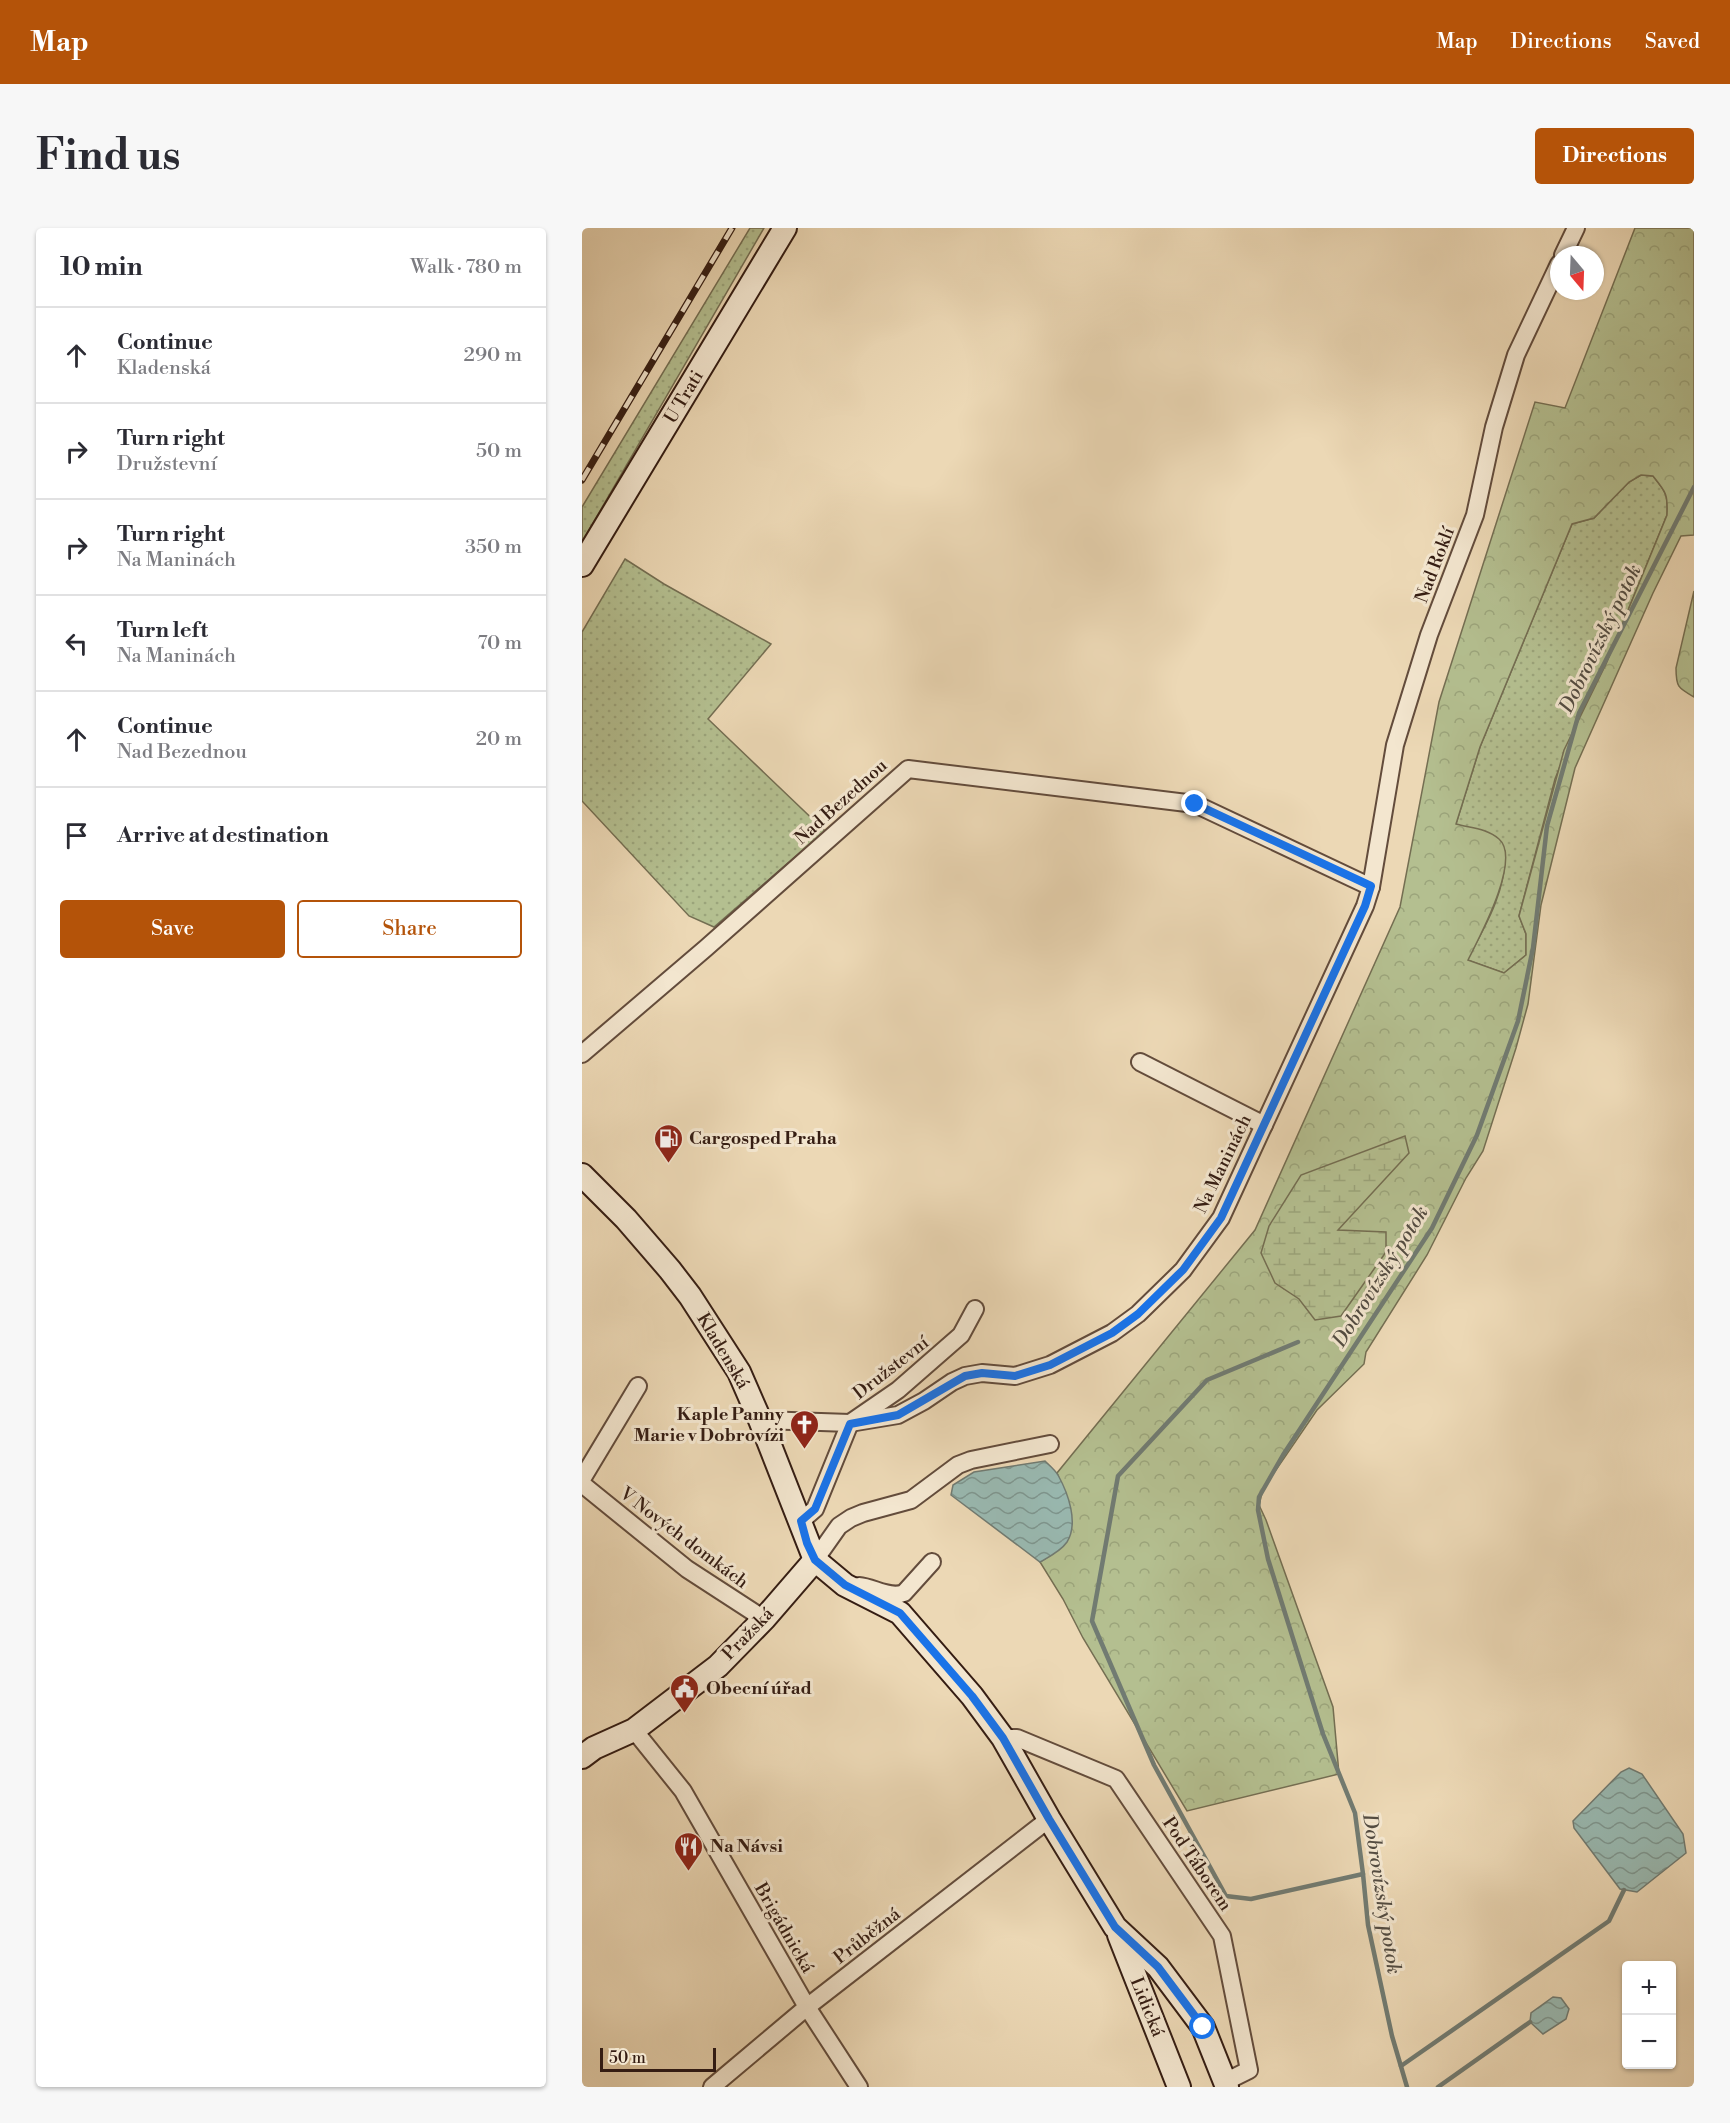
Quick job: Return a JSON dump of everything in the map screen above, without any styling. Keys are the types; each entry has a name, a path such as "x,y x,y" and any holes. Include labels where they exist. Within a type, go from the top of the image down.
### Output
{"street":[{"name":"U Trati","path":"582,565 785,228"},
{"path":"1567,246 1576,228"},
{"name":"Nad Roklí","path":"1371,886 1395,745 1429,635 1475,515 1494,427 1516,355 1550,283"},
{"name":"Nad Bezednou","path":"582,1054 722,934 908,769 1195,804 1371,886"},
{"name":"Na Maninách","path":"760,1420 850,1424 898,1415 965,1376 982,1373 1015,1376 1050,1365 1112,1333 1138,1314 1183,1270 1221,1218 1365,906 1371,886"},
{"path":"1140,1062 1264,1125"},
{"name":"Kladenská","path":"582,1176 626,1219 690,1296 738,1372 760,1420 815,1560 845,1585 900,1613 972,1696 1003,1738 1115,1927 1158,1967 1203,2027 1226,2084"},
{"name":"Družstevní","path":"801,1521 815,1509 850,1424 898,1390 961,1335 975,1309"},
{"path":"582,1479 638,1386"},
{"path":"815,1560 839,1526 851,1518 911,1500 958,1465 971,1460 1050,1444"},
{"name":"V Nových domkách","path":"582,1484 687,1569 764,1619"},
{"name":"Pražská","path":"586,1748 634,1730 718,1666 764,1619 815,1560"},
{"path":"845,1585 871,1586 898,1596 904,1593 932,1562"},
{"name":"Brigádnická","path":"634,1730 683,1791 807,2007 859,2087"},
{"name":"Pod Táborem","path":"1003,1738 1017,1738 1116,1779 1222,1936 1249,2070 1226,2084"},
{"name":"Průběžná","path":"712,2087 807,2007 1049,1819"},
{"name":"Lidická","path":"1115,1927 1179,2087"}],"green space":[{"path":"750,228 764,228 582,542 582,507"},
{"path":"1635,228 1694,228 1694,535 1681,536 1575,768 1541,905 1528,1004 1483,1151 1466,1178 1427,1255 1366,1352 1364,1364 1317,1410 1263,1489 1259,1505 1333,1707 1339,1774 1187,1811 1040,1562 1054,1553 1069,1504 1057,1473 1255,1230 1400,907 1439,702 1535,402 1565,408","holes":["1641,475 1653,476 1665,494 1667,515 1606,664 1564,750 1519,916 1526,934 1526,955 1504,973 1468,960 1496,899 1502,880 1505,849 1494,835 1456,824 1480,747 1572,524 1594,518 1629,482"]},
{"path":"1641,475 1653,476 1663,490 1667,502 1667,515 1606,664 1583,709 1555,779 1519,916 1526,934 1526,955 1504,973 1467,960 1499,894 1505,866 1505,851 1456,824 1480,747 1572,524 1594,518 1629,482"},
{"path":"625,559 664,584 771,644 708,719 825,831 714,927 689,916 582,801 582,632"},
{"path":"1694,591 1694,697 1679,686 1676,668"},
{"path":"1405,1136 1409,1153 1338,1230 1386,1232 1386,1252 1341,1316 1315,1320 1299,1299 1275,1283 1261,1253 1269,1226 1301,1175"}],"water":[{"path":"1045,1461 1057,1473 1065,1490 1071,1508 1072,1526 1067,1542 1055,1554 1040,1562 951,1495 953,1485 974,1472"},
{"path":"1629,1768 1642,1774 1683,1834 1686,1853 1637,1892 1620,1889 1574,1828 1573,1821 1621,1772"},
{"path":"1553,1997 1561,1998 1569,2009 1566,2019 1543,2034 1530,2022 1531,2013"}],"waterway":[{"name":"Dobrovízský potok","path":"1407,2087 1392,2036 1368,1925 1355,1813 1323,1734 1268,1559 1258,1510 1259,1497 1283,1455 1432,1228 1477,1135 1518,1021 1533,948 1547,826 1579,713 1694,487"},
{"path":"1298,1342 1207,1380 1118,1476 1092,1621 1154,1765 1226,1896 1251,1899 1363,1874"},
{"path":"1401,2066 1609,1921 1624,1890"},
{"path":"1438,2087 1530,2022"}],"railway":[{"path":"582,480 732,228"}],"place":[{"name":"Cargosped Praha","path":"668,1164"},
{"name":"Kaple Panny Marie v Dobrovízi","path":"805,1450"},
{"name":"Obecní úřad","path":"685,1714"},
{"name":"Na Návsi","path":"689,1872"}],"route":[{"path":"1195,804 1371,886 1365,906 1221,1218 1183,1270 1138,1314 1112,1333 1050,1365 1015,1376 982,1373 965,1376 898,1415 850,1424 815,1509 801,1521 815,1560 845,1585 900,1613 972,1696 1003,1738 1115,1927 1158,1967 1203,2027"}]}
